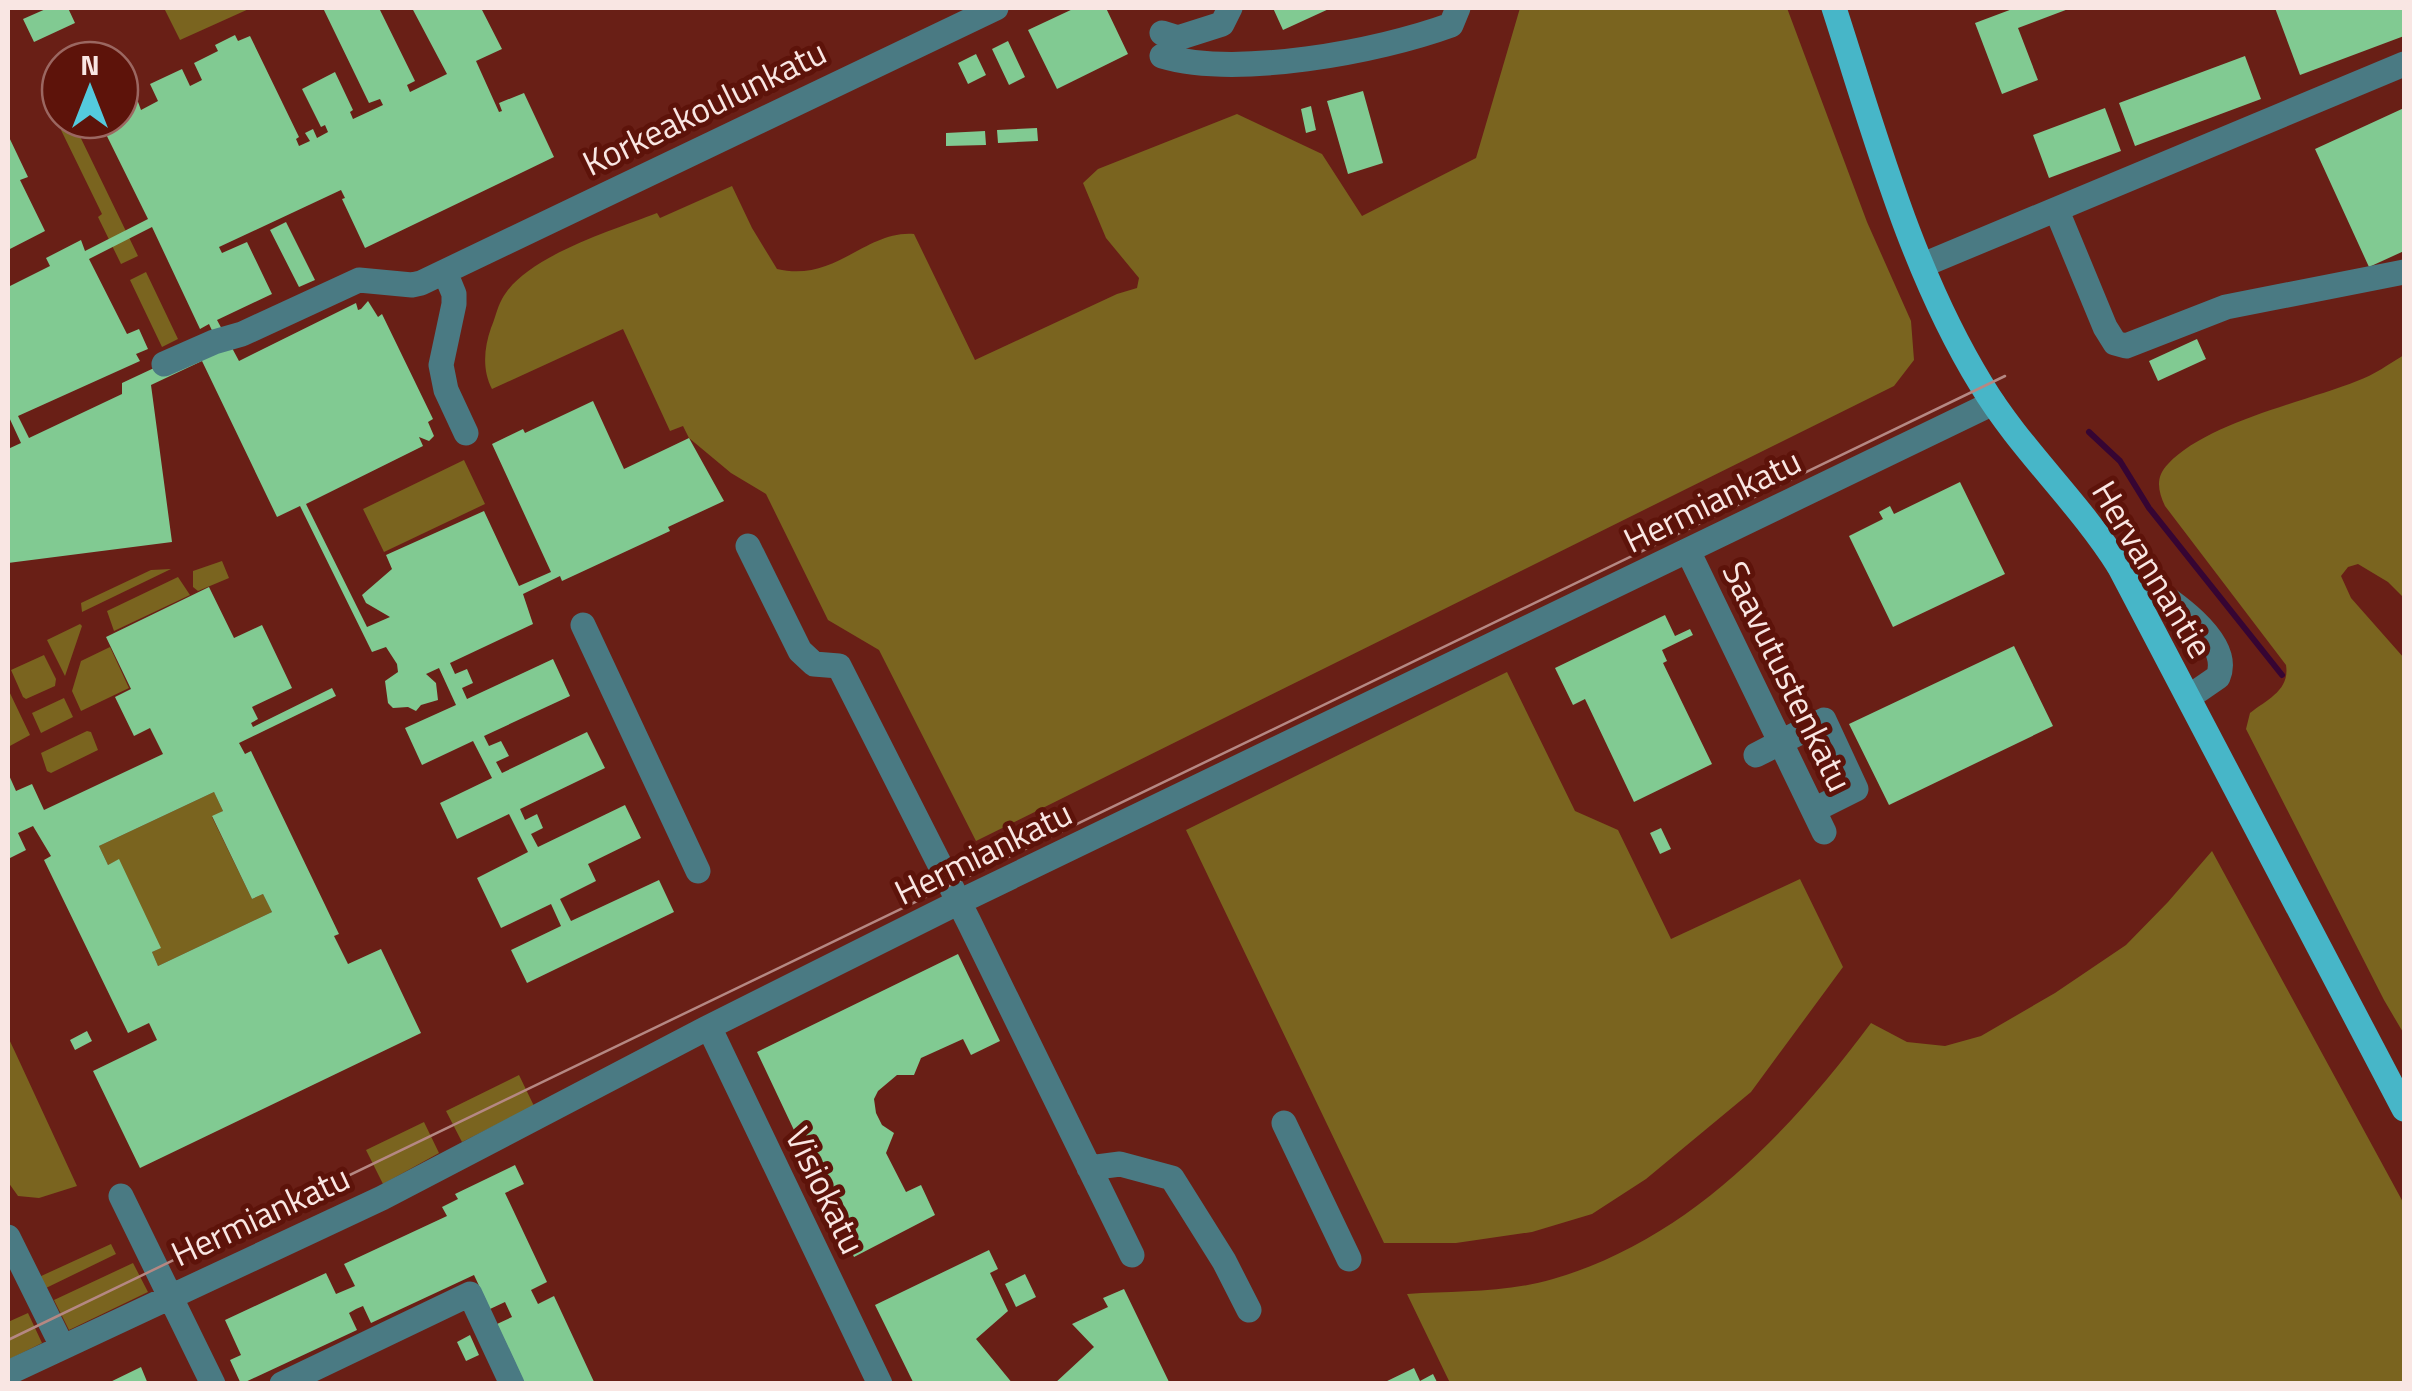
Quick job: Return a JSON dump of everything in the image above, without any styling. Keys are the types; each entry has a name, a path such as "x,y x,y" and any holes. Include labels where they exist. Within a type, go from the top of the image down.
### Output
{"main road":[{"name":"Hervannantie","path":"1834,8 1885,163 1958,346 1993,402 2094,527 2118,566 2404,1109"}],"street":[{"name":"Korkeakoulunkatu","path":"164,364 242,334 360,280 412,286 996,8"},
{"path":"1230,8 1222,24 1162,44 1187,63 1302,60 1412,39 1451,26 1458,8"},
{"path":"1923,264 2404,64"},
{"path":"2056,211 2106,327 2120,345 2132,344 2226,307 2404,272"},
{"path":"444,272 454,304 442,365 446,390 466,433"},
{"name":"Hermiankatu","path":"8,1373 382,1198 709,1026 959,902 1993,402"},
{"path":"748,546 800,651 814,664 839,666 1132,1255"},
{"name":"Saavutustenkatu","path":"1688,551 1819,821 1856,789 1824,720 1781,742"},
{"path":"2118,566 2185,614 2215,643 2221,661 2218,677 2189,697"},
{"path":"583,626 698,871"},
{"path":"1756,755 1781,742"},
{"name":"Visiokatu","path":"709,1026 880,1384"},
{"path":"1284,1123 1349,1259"},
{"path":"1089,1168 1120,1164 1172,1178 1224,1261 1249,1310"},
{"path":"121,1196 213,1384"},
{"path":"8,1236 62,1346"},
{"path":"282,1384 470,1294 512,1384"}],"shaded area":[{"path":"164,8 251,8 180,40"},
{"path":"1520,8 1787,8 1867,222 1911,321 1914,360 1894,386 976,841 879,650 828,620 766,494 731,473 689,438 683,426 670,431 623,329 492,389 489,382 486,351 497,310 514,284 530,270 595,236 657,213 660,218 732,186 777,269 816,269 880,240 914,234 975,360 1137,288 1139,278 1106,238 1083,183 1098,169 1237,114 1322,154 1362,216 1476,158"},
{"path":"66,140 82,140 138,256 121,264 98,217 102,214"},
{"path":"146,272 178,339 162,347 130,280"},
{"path":"2404,355 2404,598 2388,582 2358,564 2348,567 2341,576 2351,598 2404,658 2404,1034 2246,729 2250,713 2285,681 2286,665 2165,506 2159,484 2168,464 2206,437 2363,379"},
{"path":"464,460 485,504 384,552 363,509"},
{"path":"222,561 229,578 198,591 193,587 193,571"},
{"path":"171,569 82,612 81,603 151,570"},
{"path":"178,577 190,595 114,631 107,611"},
{"path":"82,626 65,676 47,640"},
{"path":"110,647 129,688 81,711 72,691 81,661"},
{"path":"44,655 56,679 55,686 26,699 11,670"},
{"path":"1507,672 1575,811 1618,830 1671,939 1800,879 1843,967 1751,1092 1646,1179 1592,1214 1532,1232 1456,1243 1384,1243 1186,830"},
{"path":"8,689 30,735 8,747"},
{"path":"64,698 73,717 41,733 32,713"},
{"path":"87,731 98,750 51,773 47,771 41,753"},
{"path":"214,792 223,811 212,817 252,899 263,894 272,912 158,966 152,952 160,948 118,860 108,865 99,846"},
{"path":"2212,851 2404,1204 2404,1383 1450,1383 1407,1294 1535,1284 1602,1261 1648,1238 1732,1178 1770,1142 1871,1023 1907,1042 1945,1046 1981,1036 2126,945"},
{"path":"8,1037 77,1186 39,1198 18,1196 8,1182"},
{"path":"519,1075 534,1106 462,1142 446,1111"},
{"path":"424,1122 439,1153 383,1184 366,1150"},
{"path":"111,1244 116,1254 46,1288 39,1277"},
{"path":"133,1263 148,1292 69,1330 54,1300"},
{"path":"28,1313 42,1343 8,1360 8,1322"}],"building":[{"path":"48,8 68,8 75,23 34,42 23,19"},
{"path":"323,8 379,8 415,81 407,85 410,92 447,74 412,8 481,8 502,49 476,61 499,112 499,103 524,93 554,157 365,248 341,190 219,247 222,253 247,242 272,294 217,320 239,361 356,303 361,309 368,301 378,317 382,314 433,419 428,422 434,436 429,441 419,437 423,446 306,504 367,627 390,617 366,603 362,595 392,569 386,555 484,511 519,586 551,572 492,444 593,401 624,469 689,438 724,501 562,581 560,576 523,594 533,624 450,663 455,674 467,669 473,683 462,688 467,699 553,659 570,696 484,736 489,746 501,741 509,756 496,762 502,773 587,732 605,768 520,809 525,820 537,814 543,828 531,834 538,847 625,805 641,838 588,864 596,881 560,899 571,921 659,880 674,912 527,983 511,950 561,926 551,904 501,928 477,878 528,852 509,814 457,839 440,803 492,778 473,741 422,765 405,728 456,705 439,668 426,674 436,683 438,700 421,705 416,711 393,708 388,703 385,681 398,672 397,664 386,647 372,652 300,506 277,517 202,361 151,385 172,542 8,563 8,449 21,443 8,415 8,287 50,266 46,258 81,240 85,251 148,219 109,140 140,140 140,107 158,101 150,84 182,69 190,86 202,80 194,63 218,51 215,45 235,35 238,41 250,36 299,137 299,146 310,141 305,133 313,129 317,138 328,132 325,125 321,127 302,89 335,72 353,110 353,119 383,105 380,99 369,103","holes":["152,227 200,329 209,324 216,339 122,383 122,394 29,438 18,416 140,361 136,354 148,349 139,329 127,334 89,259"]},
{"path":"1075,8 1106,8 1128,54 1057,89 1028,30"},
{"path":"1273,8 1331,8 1283,30"},
{"path":"2015,8 2071,8 2018,28 2038,80 2002,94 1975,23"},
{"path":"2275,8 2404,8 2404,36 2300,75"},
{"path":"1008,41 1025,77 1009,85 992,49"},
{"path":"976,54 986,75 968,84 958,63"},
{"path":"2245,56 2261,99 2135,146 2119,103"},
{"path":"1363,91 1383,163 1348,174 1327,101"},
{"path":"1311,106 1316,130 1306,133 1301,109"},
{"path":"2105,108 2121,151 2049,178 2033,135"},
{"path":"2404,108 2404,251 2369,267 2315,149"},
{"path":"1037,128 1038,141 998,143 997,130"},
{"path":"985,131 986,145 946,146 946,133"},
{"path":"8,135 28,177 20,180 45,231 8,250"},
{"path":"286,222 315,280 299,287 270,230"},
{"path":"2197,339 2206,359 2158,381 2149,361"},
{"path":"1960,482 2005,574 1893,627 1849,536 1883,519 1879,512 1890,506 1894,514"},
{"path":"209,587 234,638 262,625 292,688 252,707 258,719 251,723 253,727 332,688 336,696 239,743 245,754 251,751 339,934 334,936 348,964 381,949 421,1033 140,1168 93,1071 157,1040 149,1023 128,1033 44,860 51,856 33,826 18,833 26,850 8,859 8,773 16,791 32,784 44,810 163,754 150,728 134,736 115,697 131,689 106,637","holes":["214,792 223,811 212,816 252,899 263,894 272,912 158,966 152,952 161,948 119,859 108,865 99,846"]},
{"path":"1665,615 1675,636 1690,629 1693,635 1662,650 1667,661 1663,663 1712,764 1634,802 1585,699 1573,705 1555,668"},
{"path":"2014,646 2053,726 1889,805 1849,724"},
{"path":"1777,650 1786,669 1776,675 1766,655"},
{"path":"1661,828 1671,849 1660,854 1650,833"},
{"path":"958,954 1000,1041 971,1055 963,1039 921,1058 914,1075 897,1075 878,1091 874,1099 876,1113 882,1125 894,1133 886,1153 906,1192 921,1185 935,1215 854,1257 757,1052"},
{"path":"87,1031 92,1041 75,1050 70,1040"},
{"path":"515,1165 524,1184 505,1193 547,1282 531,1290 538,1304 554,1296 595,1384 525,1384 497,1324 512,1317 505,1302 490,1309 474,1275 371,1323 363,1306 356,1309 349,1313 357,1330 241,1384 230,1360 241,1355 225,1320 326,1273 336,1294 355,1286 344,1264 447,1216 442,1207 458,1199 455,1194"},
{"path":"989,1250 998,1269 990,1273 1008,1311 976,1339 1013,1384 914,1384 875,1305"},
{"path":"1025,1274 1036,1297 1016,1307 1005,1284"},
{"path":"1124,1289 1170,1384 1054,1384 1094,1347 1072,1324 1108,1307 1103,1298"},
{"path":"470,1335 479,1355 466,1361 457,1342"},
{"path":"141,1367 148,1384 106,1384"},
{"path":"1414,1368 1420,1381 1433,1374 1438,1384 1381,1384"}],"waterway":[{"path":"2089,432 2120,461 2149,508 2282,675"}],"tram line":[{"path":"8,1340 2005,376"}]}
